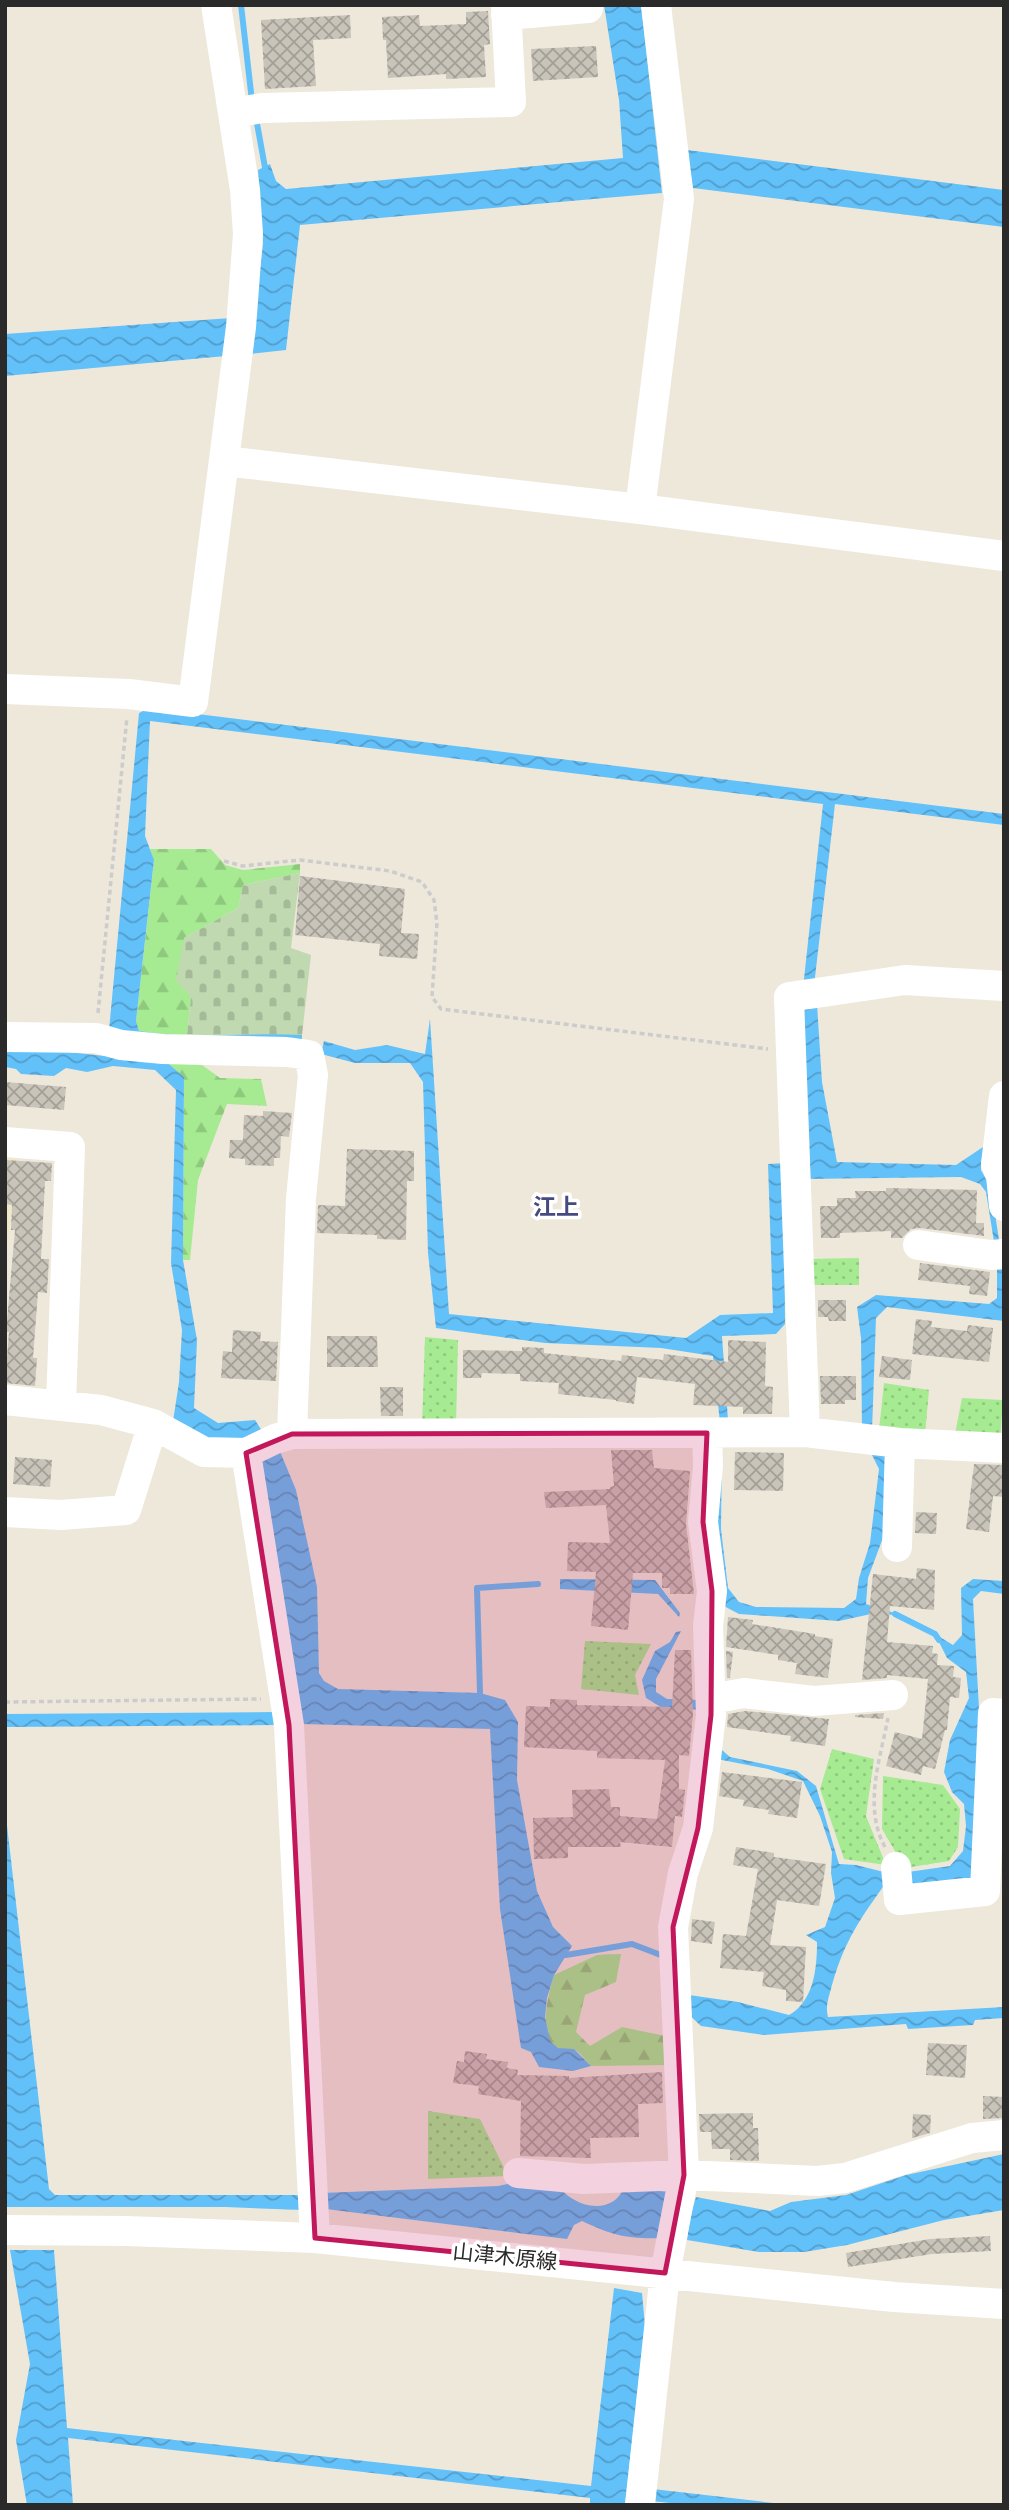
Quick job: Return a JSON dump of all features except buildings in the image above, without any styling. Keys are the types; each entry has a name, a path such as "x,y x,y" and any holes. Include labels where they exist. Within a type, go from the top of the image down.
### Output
{"street":[{"path":"5,689 129,694 193,702 240,335 248,234 245,190 248,111 216,5"},
{"path":"640,509 679,199 656,5"},
{"path":"248,111 511,102 506,10 588,8"},
{"path":"224,461 640,509 1004,556"},
{"path":"805,1432 789,998 905,980 1004,986"},
{"path":"5,1037 116,1043 163,1049 287,1052 311,1047 313,1074 301,1198 268,1443 314,2216"},
{"path":"1004,1096 999,1141 1004,1206"},
{"path":"5,1142 70,1147 61,1405"},
{"path":"918,1245 998,1254"},
{"path":"5,1400 101,1410 153,1424 204,1452 268,1443 805,1432 880,1440 1004,1447"},
{"path":"5,1512 61,1515 126,1510 153,1424"},
{"path":"640,2505 665,2273 684,2175 673,1927 683,1873 698,1828 711,1707 708,1626 712,1591 703,1522 708,1466 718,1433"},
{"path":"880,1440 897,1547"},
{"path":"711,1707 744,1693 814,1701 893,1695"},
{"path":"897,1876 899,1900 985,1891 993,1713 1004,1714"},
{"path":"518,2173 584,2179 684,2175 817,2181 845,2178 972,2138 1004,2135"},
{"name":"山津木原線","path":"5,2230 126,2231 314,2216 665,2273 894,2297 1004,2304"}],"path":[{"path":"116,1043 129,694"},
{"path":"225,860 243,866 300,860 390,871 422,882 434,900 438,923 432,997 441,1009 791,1051"},
{"path":"893,1695 873,1794 878,1834 897,1876"},
{"path":"5,1702 286,1711"}],"highlighted area":[{"path":"707,1433 703,1522 712,1591 711,1715 698,1828 673,1927 684,2175 665,2273 315,2238 289,1725 246,1453 292,1434"}],"shaded area":[{"path":"5,1149 18,1150 5,1266"}],"green space":[{"path":"150,849 211,849 225,865 243,870 300,864 300,873 243,885 238,908 184,938 191,997 187,1035 139,1032 136,1021 154,861"},
{"path":"300,873 291,948 311,955 302,1035 187,1035 191,997 176,981 184,938 238,908 243,885"},
{"path":"191,1057 220,1078 261,1079 267,1106 227,1104 198,1180 190,1260 183,1260 184,1077 162,1058"},
{"path":"859,1258 859,1285 806,1285 806,1259"},
{"path":"425,1337 458,1340 456,1425 422,1426"},
{"path":"884,1383 929,1390 925,1435 879,1430"},
{"path":"962,1398 1003,1400 1000,1441 954,1439"},
{"path":"585,1641 651,1644 635,1675 639,1695 581,1689"},
{"path":"832,1749 874,1759 866,1816 886,1865 844,1859 820,1789"},
{"path":"883,1776 943,1785 960,1809 958,1847 949,1861 905,1868 882,1829"},
{"path":"621,1954 616,1982 585,1995 576,2032 590,2046 622,2027 670,2037 671,2065 591,2066 575,2050 558,2048 551,2043 547,2035 546,2015 554,1975 597,1955"},
{"path":"428,2111 480,2119 508,2176 428,2179"}],"water":[{"path":"604,5 641,5 662,193 300,225 286,350 250,354 263,244 258,170 270,164 276,181 286,189 623,158 619,100"},
{"path":"687,150 1004,190 1004,227 693,188"},
{"path":"231,318 226,356 5,376 5,334"},
{"path":"149,708 1004,814 1004,825 835,804 814,986 803,988 823,804 150,721 145,836 154,860 136,1021 139,1031 179,1035 302,1035 302,1045 165,1042 122,1037 109,1030 139,713"},
{"path":"817,1004 822,1082 837,1162 956,1165 989,1143 989,1154 981,1161 981,1170 991,1188 1000,1246 995,1248 986,1192 980,1184 961,1177 804,1179 801,1011"},
{"path":"430,1019 449,1314 686,1338 720,1315 773,1313 768,1164 787,1163 784,1180 785,1324 776,1334 722,1336 728,1420 722,1445 721,1529 728,1588 739,1602 756,1607 844,1608 856,1599 859,1578 870,1543 879,1469 869,1449 882,1450 888,1465 884,1535 868,1578 866,1604 901,1615 871,1614 839,1621 739,1614 720,1604 711,1528 720,1423 713,1356 661,1348 545,1343 436,1328 428,1253 423,1082 410,1063 355,1063 321,1054 324,1041 355,1050 387,1045 425,1054"},
{"path":"49,1050 114,1057 162,1058 184,1077 183,1260 197,1340 194,1408 218,1423 255,1420 266,1437 207,1443 172,1428 179,1382 182,1330 171,1263 176,1090 155,1070 113,1066 87,1072 66,1068 54,1076 21,1074 16,1069 5,1067 5,1051"},
{"path":"997,1268 1004,1268 1004,1321 887,1307 876,1318 872,1431 862,1430 861,1338 857,1307 876,1295 989,1304 997,1298"},
{"path":"279,1449 296,1490 317,1587 319,1673 324,1681 338,1689 480,1693 505,1700 518,1722 517,1780 537,1891 553,1927 572,1946 554,1975 547,1998 545,2017 550,2041 558,2048 574,2049 591,2066 573,2071 539,2067 531,2052 521,2048 500,1909 490,1729 302,1724 259,1459"},
{"path":"560,1579 655,1580 680,1613 679,1617 658,1594 560,1589"},
{"path":"973,1579 1004,1581 1004,1594 981,1591 973,1599 979,1709 976,1871 969,1883 915,1889 903,1878 908,1872 950,1866 963,1851 966,1826 964,1804 952,1792 944,1772 950,1740 969,1698 966,1672 947,1658 935,1634 953,1645 962,1635 961,1588"},
{"path":"681,1631 656,1679 656,1692 667,1699 703,1700 704,1710 661,1707 646,1698 642,1680 655,1651 670,1642 676,1632"},
{"path":"274,1712 276,1725 5,1727 5,1714"},
{"path":"722,1750 730,1757 797,1771 816,1786 839,1864 884,1872 885,1884 847,1943 829,1997 828,2017 1004,2007 1004,2018 975,2020 973,2025 908,2029 906,2024 764,2035 701,2026 683,2009 689,1995 738,2002 789,2015 804,2001 812,1983 817,1942 806,1935 825,1927 835,1898 831,1873 832,1852 820,1816 803,1781 768,1769 717,1759"},
{"path":"5,1808 49,2189 55,2195 304,2195 302,2210 225,2207 5,2207"},
{"path":"1004,2154 1004,2210 944,2220 847,2245 804,2252 759,2252 687,2240 696,2197 770,2211 791,2202 846,2195 906,2175"},
{"path":"522,2181 555,2187 580,2203 595,2206 609,2204 624,2188 670,2192 662,2238 621,2236 582,2221 574,2225 567,2239 326,2209 322,2193 498,2186"},
{"path":"10,2250 54,2250 67,2428 591,2486 614,2288 642,2293 645,2326 625,2505 590,2505 590,2498 68,2438 73,2505 27,2505 16,2440 30,2364"},
{"path":"653,2489 791,2505 687,2505 652,2501"}],"waterway":[{"path":"241,5 252,101"},
{"path":"256,118 266,173"},
{"path":"480,1693 477,1588 538,1584"},
{"path":"895,1614 935,1634 939,1640"},
{"path":"566,1955 632,1944 666,1957"}],"district":[{"name":"江上","path":"556,1207"}]}
